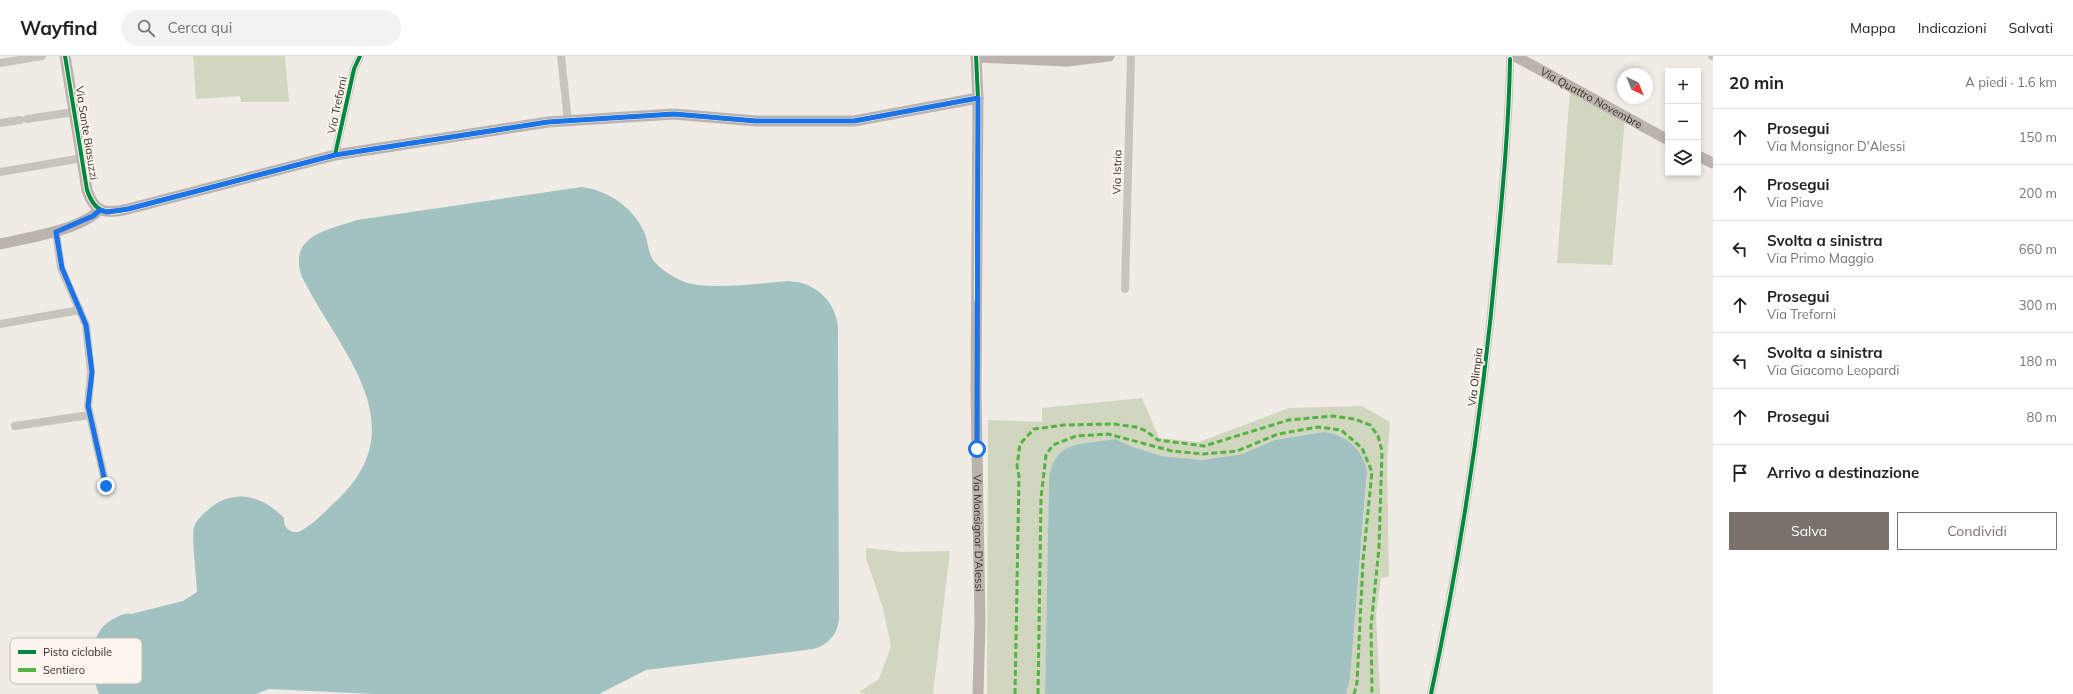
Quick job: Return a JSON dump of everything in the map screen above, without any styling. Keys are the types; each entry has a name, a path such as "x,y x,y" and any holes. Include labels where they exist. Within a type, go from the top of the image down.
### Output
{"street":[{"path":"0,63 42,56"},
{"name":"Via Sante Biasuzzi","path":"65,56 83,158 87,190 92,203 100,210"},
{"name":"Via Treforni","path":"335,155 354,69 360,56"},
{"path":"561,56 568,121"},
{"path":"976,56 1067,61 1109,56"},
{"name":"Via Monsignor D'Alessi","path":"976,56 978,98 977,299 980,623 978,694"},
{"name":"Via Istria","path":"1125,289 1130,56"},
{"name":"Via Quattro Novembre","path":"1512,57 1665,138"},
{"name":"Via Olimpia","path":"1431,694 1452,595 1472,469 1491,322 1509,129 1512,57"},
{"path":"0,244 56,232 93,216 100,210 107,212 128,209 335,155 568,121 674,114 756,121 847,122 978,98"},
{"path":"0,123 74,112"},
{"path":"1701,157 1713,163"},
{"path":"0,172 83,158"},
{"path":"56,232 62,268 86,325 92,372 88,406 106,486"},
{"path":"0,324 80,310"},
{"path":"15,426 90,415"}],"green space":[{"path":"193,56 285,56 289,102 241,102 240,96 196,99"},
{"path":"1570,90 1625,119 1612,265 1557,263"},
{"path":"1142,398 1159,438 1199,442 1289,408 1362,406 1390,422 1387,461 1389,577 1381,578 1376,615 1380,694 1346,694 1350,679 1367,477 1364,461 1356,448 1341,436 1323,432 1274,440 1242,454 1202,460 1162,456 1133,447 1115,439 1078,444 1067,448 1049,476 1045,694 987,694 988,420 1042,422 1042,408"},
{"path":"866,548 901,552 950,551 933,694 866,694 859,692 879,679 891,646 883,608 866,558"}],"water":[{"path":"582,187 602,192 620,202 628,209 645,234 653,260 662,269 680,280 690,284 703,286 733,286 788,281 807,285 822,294 833,309 838,327 839,620 834,635 823,645 813,649 646,670 599,694 374,694 269,689 256,694 99,694 96,684 142,684 142,638 96,638 98,633 105,625 122,615 183,601 197,592 193,532 196,522 208,510 219,502 229,498 248,497 267,504 276,510 284,518 284,524 287,529 292,532 298,532 326,511 359,474 370,446 371,418 364,390 351,362 302,277 299,263 300,252 305,243 313,236 334,227 357,220"},
{"path":"1323,432 1339,436 1352,444 1362,456 1367,472 1350,679 1346,694 1045,694 1049,476 1053,463 1059,454 1067,448 1078,444 1115,439 1133,447 1162,456 1202,460 1242,454 1274,440"}],"marked path":[{"path":"1015,694 1019,476 1017,466 1020,444 1034,429 1064,425 1113,424 1136,427 1146,431 1158,440 1204,446 1289,420 1332,416 1355,419 1370,425 1378,436 1382,451 1379,548 1371,626 1372,694"},
{"path":"1038,694 1041,498 1046,455 1053,445 1076,436 1108,434 1172,451 1203,454 1237,451 1278,434 1318,427 1341,430 1362,448 1372,472 1363,561 1357,683 1354,694"}],"cycle path":[{"path":"65,56 87,190 94,204 98,208 107,212 128,209 335,155 548,122 674,114 756,121 854,121 978,98"},
{"path":"335,155 354,69 360,56"},
{"path":"976,56 978,98 977,299"},
{"path":"1431,694 1453,584 1471,474 1486,363 1503,179 1510,59"}],"route":[{"path":"106,486 88,406 92,372 86,325 62,268 56,232 93,216 100,210 116,212 335,155 548,122 607,117 674,114 756,121 826,123 854,121 978,98 977,449"}]}
